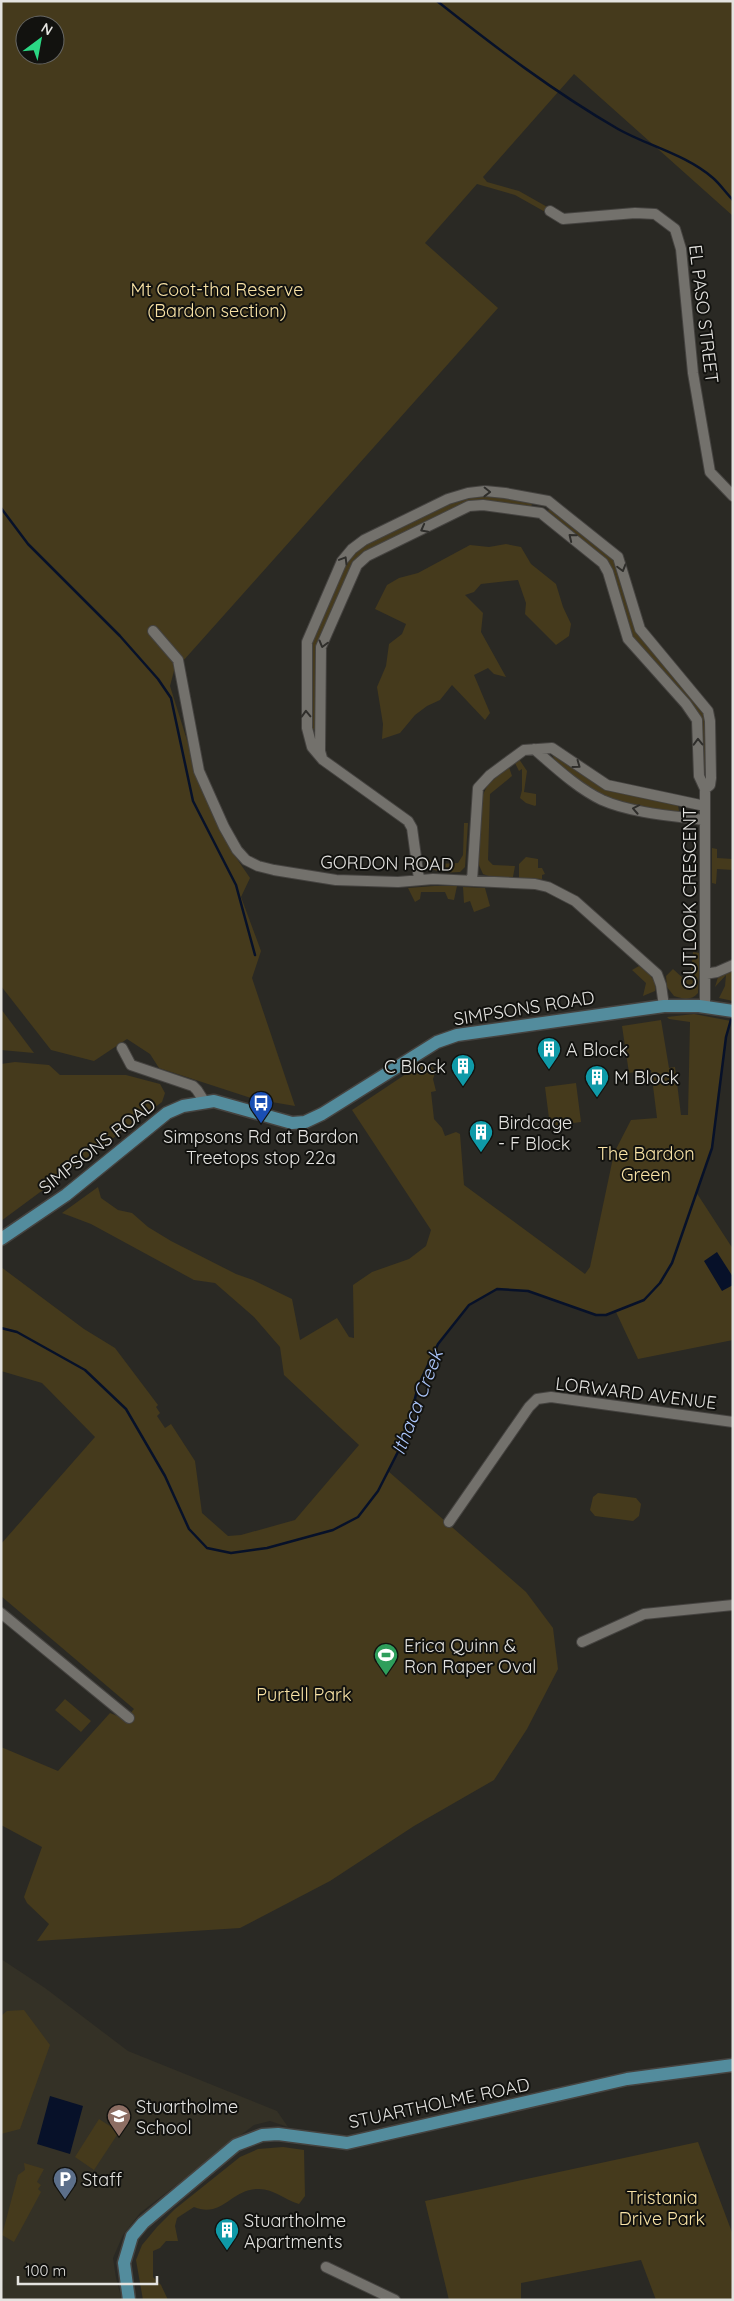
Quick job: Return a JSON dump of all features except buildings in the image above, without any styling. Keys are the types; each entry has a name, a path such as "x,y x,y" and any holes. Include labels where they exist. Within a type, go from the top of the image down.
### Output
{"main road":[{"name":"SIMPSONS ROAD","path":"1,1239 66,1195 167,1113 183,1106 204,1101 223,1102 299,1123 322,1114 414,1055 446,1038 476,1032 664,1006 705,1006 728,1010"},
{"name":"STUARTHOLME ROAD","path":"129,2300 124,2263 132,2236 143,2223 236,2145 249,2139 262,2135 278,2134 347,2143 627,2079 732,2067"}],"street":[{"name":"EL PASO STREET","path":"550,211 563,219 635,213 655,214 675,229 680,249 693,373 710,472 733,496"},
{"name":"OUTLOOK CRESCENT","path":"419,880 412,828 408,821 322,758 314,750 307,732 306,647 310,632 347,554 364,540 448,499 462,495 491,492 541,499 558,507 618,557 640,629 708,711 710,721 711,778 710,785 705,789"},
{"path":"322,758 320,751 321,647 361,560 469,506 483,505 539,512 541,499"},
{"name":"OUTLOOK CRESCENT","path":"539,512 600,560 607,569 628,639 695,717 698,729 698,776 705,789 705,1006"},
{"name":"GORDON ROAD","path":"153,631 178,660 199,770 224,827 235,847 244,858 258,866 327,879 360,882 419,880 541,885 571,898 657,974 661,985 664,1006"},
{"path":"472,881 476,797 479,786 520,752 549,748 557,751 610,786 705,806"},
{"path":"534,749 585,789 604,800 637,809 705,820"},
{"path":"705,974 717,972 733,965"},
{"path":"122,1048 131,1065 193,1086 204,1101"},
{"name":"LORWARD AVENUE","path":"449,1522 528,1406 537,1399 550,1397 733,1422"},
{"path":"582,1642 644,1614 733,1605"},
{"path":"1,1613 129,1718"},
{"path":"326,2267 394,2300"}],"shaded area":[{"name":"Stuartholme School","path":"1,1959 45,1988 128,2051 277,2111 288,2127 270,2121 254,2125 140,2213 123,2235 113,2258 122,2300 1,2300"}],"green space":[{"name":"Mt Coot-tha Reserve (Bardon section)","path":"1,1 733,1 733,216 574,74 483,177 487,182 519,191 565,217 633,210 657,212 678,228 685,249 697,376 690,377 678,250 673,231 655,218 634,215 563,222 515,195 477,184 425,243 498,308 183,661 175,667 170,686 201,785 233,853 250,878 241,897 261,951 252,978 295,1106 254,1099 159,1068 150,1054 127,1039 94,1061 51,1050 1,986"},
{"path":"480,494 504,496 531,503 532,505 530,507 483,502 352,568 317,645 316,730 311,729 311,643 348,560 361,546 456,500"},
{"path":"550,507 613,558 628,606 705,713 708,779 704,782 703,728 700,714 630,637 606,560 548,511"},
{"path":"506,544 521,547 531,564 556,584 563,607 571,624 569,636 556,645 525,614 526,603 518,580 481,584 474,592 465,595 483,613 481,632 506,677 494,674 488,668 474,675 490,713 485,720 452,685 440,700 427,706 415,715 400,733 382,739 383,724 377,687 386,666 389,644 402,634 406,624 375,609 387,585 399,578 418,573 470,545 489,547"},
{"path":"552,753 591,779 678,805 679,811 638,805 597,793 563,769 553,758"},
{"path":"519,759 527,771 524,792 536,794 535,806 526,803 520,798 522,769 519,771 515,763"},
{"path":"509,767 512,776 490,794 488,860 493,865 515,866 513,877 491,877 483,874 478,863 482,797 488,784"},
{"path":"464,823 468,823 465,867 460,872 446,872 437,871 425,864 429,859 437,864 458,863 463,855"},
{"path":"712,848 717,849 717,858 733,859 733,870 717,869 716,884 712,883"},
{"path":"526,857 538,859 538,868 542,868 545,874 542,875 542,879 519,878 519,864"},
{"path":"457,886 454,900 448,899 445,892 421,892 420,899 415,902 408,888"},
{"path":"463,887 485,888 490,906 474,912 470,901 464,903"},
{"path":"693,952 700,953 698,993 687,999 674,996 667,987 666,976 673,969 684,979 690,980"},
{"path":"639,966 646,971 655,983 655,991 643,996 646,983 632,970"},
{"path":"733,970 733,1001 719,998 725,986 726,975 715,987 718,977"},
{"path":"1,1009 34,1053 1,1050"},
{"name":"Purtell Park","path":"694,1014 731,1021 726,1037 712,1148 696,1192 733,1249 733,1340 638,1359 616,1312 596,1315 528,1291 497,1289 469,1305 438,1344 418,1386 406,1436 388,1471 526,1592 553,1628 558,1669 527,1729 494,1780 414,1826 330,1881 240,1928 37,1941 49,1924 27,1903 24,1897 42,1847 1,1825 1,1747 58,1771 110,1713 125,1719 134,1709 1,1596 1,1544 95,1437 42,1383 1,1371 1,1267 84,1329 115,1348 158,1405 156,1407 160,1413 157,1416 165,1428 171,1424 195,1461 202,1513 228,1536 241,1535 295,1520 359,1445 284,1375 280,1347 254,1317 215,1283 194,1280 91,1224 62,1213 98,1187 101,1198 118,1210 132,1213 148,1227 171,1241 236,1274 292,1299 300,1340 337,1318 349,1337 354,1338 353,1285 372,1272 409,1259 426,1246 431,1230 352,1110 421,1064 427,1063 433,1068 435,1073 433,1079 436,1091 431,1092 434,1119 442,1128 445,1136 456,1132 460,1134 464,1185 585,1274 590,1267 614,1153 631,1120 657,1118 651,1070 629,1073 622,1026 661,1020 669,1068 675,1067 681,1115 688,1115 690,1022 669,1019 667,1017"},
{"path":"15,1062 49,1065 60,1075 126,1075 160,1084 165,1093 162,1102 1,1221 1,1064"},
{"path":"576,1083 581,1122 550,1126 545,1087"},
{"path":"598,1493 636,1498 641,1504 639,1516 633,1521 595,1516 590,1510 593,1497"},
{"path":"65,1699 91,1721 81,1732 55,1710"},
{"path":"24,2010 50,2045 20,2129 1,2134 1,2016 7,2011"},
{"path":"99,2119 119,2132 94,2170 75,2157"},
{"name":"Tristania Drive Park","path":"698,2142 733,2235 733,2300 656,2300 641,2260 521,2283 521,2300 449,2300 425,2201"},
{"path":"283,2147 304,2150 305,2196 299,2204 270,2191 259,2189 241,2193 212,2209 204,2210 194,2207 177,2218 175,2226 178,2241 166,2241 160,2248 153,2251 153,2277 161,2285 168,2300 143,2300 136,2260 142,2245 157,2227 175,2209 240,2157 258,2149"},
{"path":"24,2163 44,2169 37,2182 41,2185 38,2189 41,2192 14,2242 2,2235 18,2175 25,2170"}],"water":[{"path":"717,1252 733,1277 733,1285 722,1291 704,1261"},
{"path":"50,2096 83,2106 70,2154 37,2144"}],"waterway":[{"path":"437,1 525,68 594,115 630,135 679,156 702,170 716,180 733,200"},
{"path":"1,508 28,544 120,636 158,679 171,698 193,801 236,885 255,955"},
{"name":"Ithaca Creek","path":"1,1328 17,1332 85,1370 126,1409 165,1476 189,1529 207,1548 231,1553 267,1548 333,1530 358,1517 378,1491 406,1436 418,1386 438,1344 469,1305 497,1289 528,1291 596,1315 606,1315 644,1300 660,1283 672,1263 712,1148 726,1037 732,1016"}],"place":[{"name":"A Block","path":"549,1070"},
{"name":"C Block","path":"463,1087"},
{"name":"M Block","path":"597,1098"},
{"name":"Simpsons Rd at Bardon Treetops stop 22a","path":"261,1124"},
{"name":"Birdcage - F Block","path":"481,1153"},
{"name":"Erica Quinn & Ron Raper Oval","path":"386,1676"},
{"name":"Stuartholme School","path":"119,2137"},
{"name":"Staff","path":"65,2200"},
{"name":"Stuartholme Apartments","path":"227,2251"}],"park label":[{"name":"The Bardon Green","path":"646,1163"}]}
